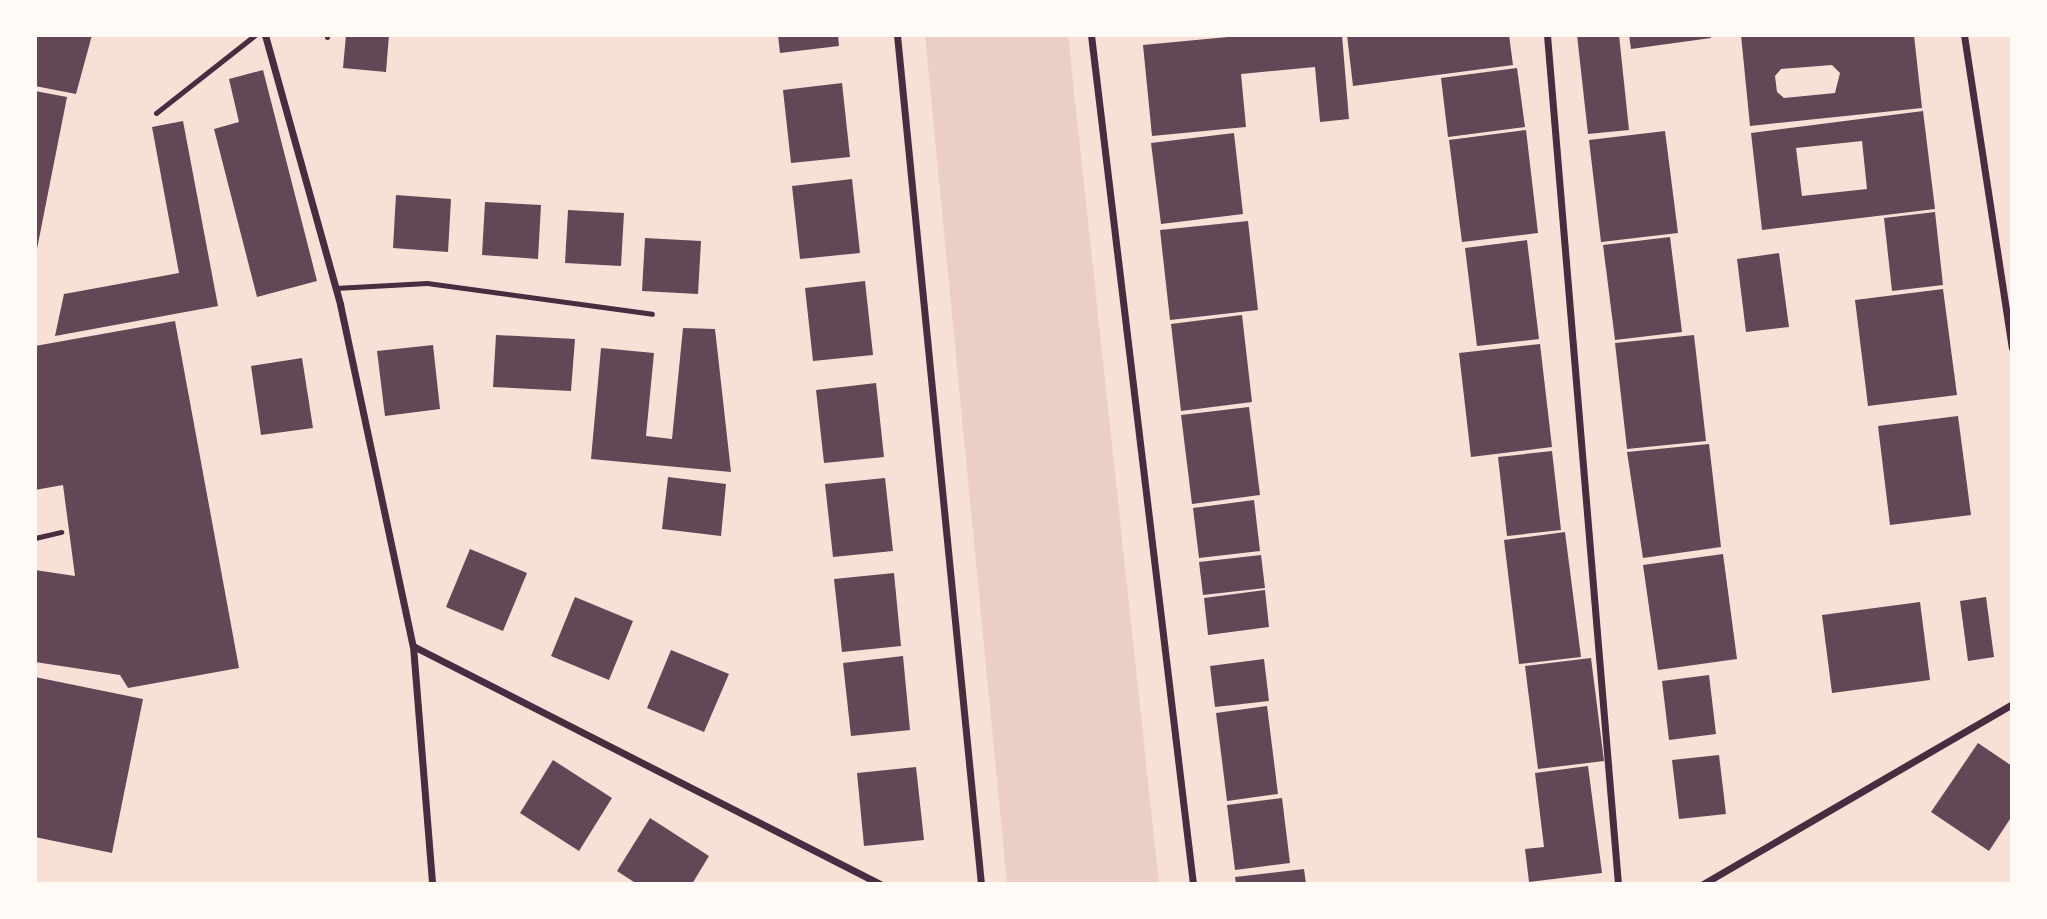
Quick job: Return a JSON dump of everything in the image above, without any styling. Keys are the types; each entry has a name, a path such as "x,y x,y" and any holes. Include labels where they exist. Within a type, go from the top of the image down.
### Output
{"street":[{"path":"265,35 335,288 413,646 432,884"},
{"path":"897,35 981,884"},
{"path":"1091,35 1193,884"},
{"path":"1547,35 1618,884"},
{"path":"1964,35 2012,347"},
{"path":"413,646 880,884"},
{"path":"1703,884 2012,704"}],"lane":[{"path":"156,113 255,35"},
{"path":"335,288 427,284 652,314"},
{"path":"35,538 61,532"}],"shaded area":[{"path":"925,35 1068,35 1159,884 1007,884"}],"building":[{"path":"35,35 92,35 76,94 35,86"},
{"path":"346,35 389,35 386,72 343,68"},
{"path":"778,35 838,35 839,46 780,53"},
{"path":"1249,35 1342,35 1349,119 1320,122 1315,67 1241,74 1246,127 1152,136 1143,45"},
{"path":"1347,35 1509,35 1513,65 1353,86"},
{"path":"1577,35 1619,35 1629,130 1588,134"},
{"path":"1629,35 1711,35 1711,38 1631,49"},
{"path":"1741,35 1914,35 1922,108 1750,126","holes":["1832,65 1840,73 1835,93 1784,98 1777,92 1775,76 1781,69"]},
{"path":"1517,68 1525,127 1448,137 1441,78"},
{"path":"263,70 317,281 257,297 214,129 239,122 229,79"},
{"path":"842,83 850,157 791,163 783,90"},
{"path":"35,91 67,97 36,254 35,254"},
{"path":"1923,111 1935,209 1762,230 1751,133","holes":["1862,141 1867,189 1802,196 1796,148"]},
{"path":"183,121 218,306 55,336 64,294 179,273 152,127"},
{"path":"1526,130 1538,233 1462,242 1449,140"},
{"path":"1665,131 1678,233 1601,242 1589,140"},
{"path":"1234,133 1243,214 1161,224 1151,143"},
{"path":"852,179 860,253 800,259 792,186"},
{"path":"396,195 451,199 448,252 393,248"},
{"path":"485,202 541,205 538,259 482,255"},
{"path":"568,210 624,213 621,266 565,263"},
{"path":"1935,212 1943,285 1892,291 1884,218"},
{"path":"1248,221 1258,310 1170,320 1160,230"},
{"path":"1670,237 1682,332 1615,340 1603,245"},
{"path":"645,238 701,241 698,294 642,291"},
{"path":"1527,240 1539,339 1477,346 1465,248"},
{"path":"1779,253 1789,327 1746,332 1737,259"},
{"path":"865,281 873,355 813,361 805,288"},
{"path":"1943,289 1957,395 1868,406 1855,300"},
{"path":"1242,315 1252,402 1181,411 1171,324"},
{"path":"175,321 239,668 128,688 120,675 35,662 35,570 75,576 63,485 35,490 35,346"},
{"path":"683,328 715,329 731,472 591,459 601,348 654,353 646,436 672,439"},
{"path":"496,335 575,339 571,391 493,387"},
{"path":"1694,335 1706,441 1627,449 1615,343"},
{"path":"1540,344 1552,447 1471,457 1459,353"},
{"path":"433,345 440,409 385,416 377,351"},
{"path":"302,358 313,428 261,435 251,366"},
{"path":"876,383 884,457 824,463 816,390"},
{"path":"1249,407 1260,495 1192,504 1181,415"},
{"path":"1958,416 1971,515 1890,525 1878,426"},
{"path":"1709,444 1721,547 1643,558 1627,452"},
{"path":"1552,451 1561,530 1507,536 1498,457"},
{"path":"668,477 726,484 721,536 662,529"},
{"path":"885,478 893,551 833,557 825,484"},
{"path":"1254,500 1260,551 1199,558 1193,508"},
{"path":"1565,532 1581,657 1519,664 1504,540"},
{"path":"470,549 527,573 503,631 446,607"},
{"path":"1723,554 1737,659 1658,670 1643,565"},
{"path":"1261,555 1265,588 1203,595 1199,562"},
{"path":"894,573 901,646 842,652 834,579"},
{"path":"1265,590 1269,627 1208,635 1204,598"},
{"path":"575,597 633,621 609,680 551,656"},
{"path":"1986,597 1994,657 1968,661 1960,601"},
{"path":"1920,602 1930,680 1832,693 1822,615"},
{"path":"671,650 729,674 704,732 647,708"},
{"path":"903,656 910,730 851,736 843,663"},
{"path":"1591,658 1604,761 1538,769 1525,666"},
{"path":"1264,659 1269,701 1215,707 1210,666"},
{"path":"1709,675 1716,734 1669,740 1662,681"},
{"path":"35,677 143,699 112,853 35,837"},
{"path":"1267,706 1278,794 1227,801 1216,713"},
{"path":"1978,743 2012,766 2012,816 1989,851 1931,812"},
{"path":"1719,755 1726,814 1679,819 1672,760"},
{"path":"553,760 612,798 579,851 520,813"},
{"path":"1588,766 1602,873 1529,882 1525,849 1544,847 1535,773"},
{"path":"916,767 924,840 864,846 857,773"},
{"path":"1282,798 1290,863 1235,870 1227,805"},
{"path":"650,818 709,856 692,884 637,884 617,871"},
{"path":"1304,869 1306,884 1236,884 1235,877"}]}
